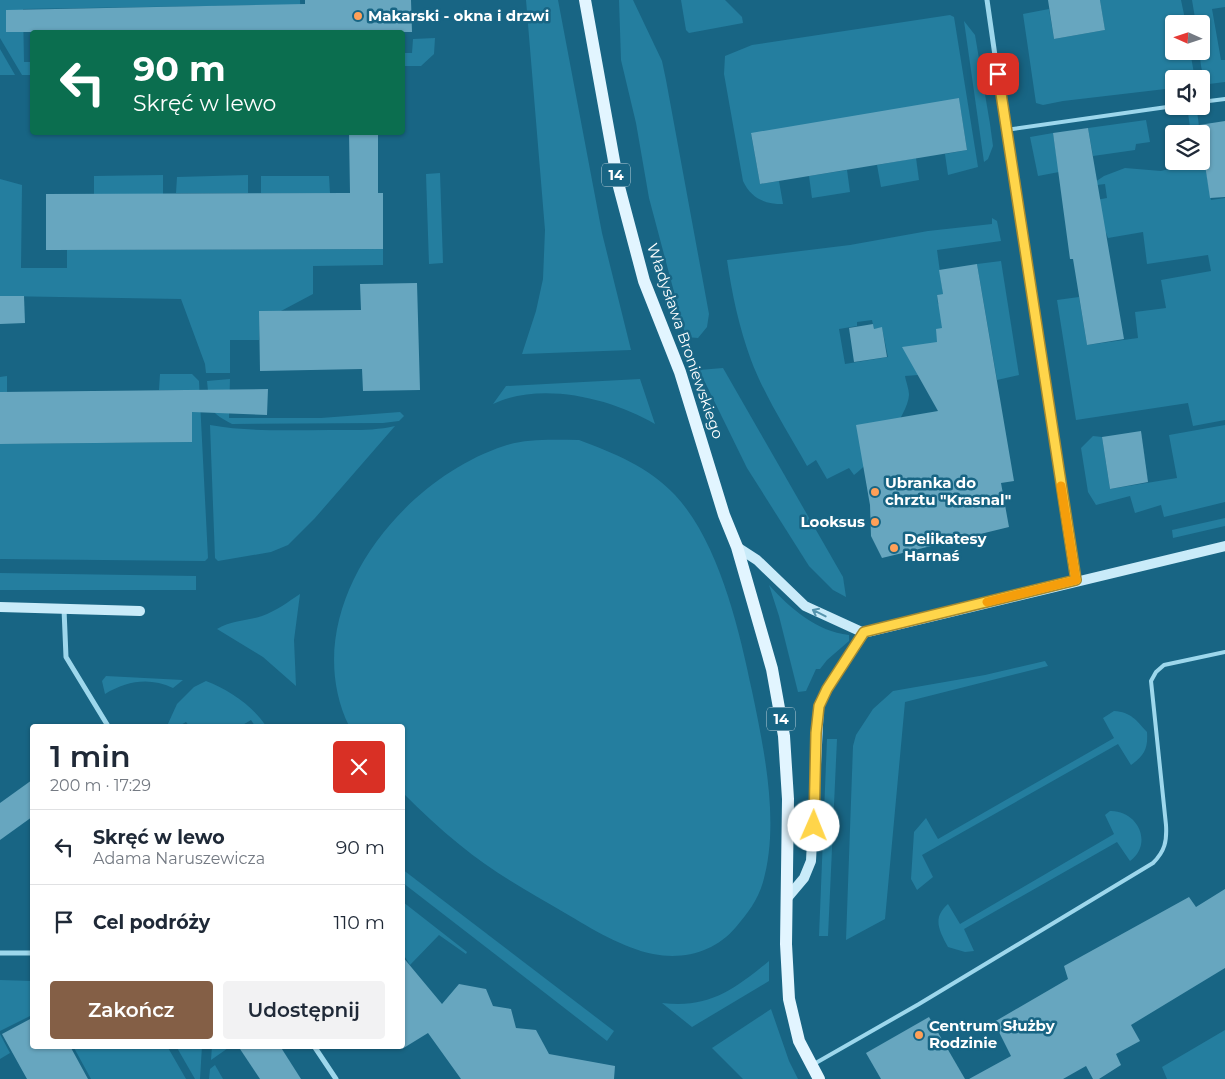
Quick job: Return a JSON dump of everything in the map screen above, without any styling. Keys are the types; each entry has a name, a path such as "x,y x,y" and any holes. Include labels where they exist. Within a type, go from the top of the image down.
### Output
{"main road":[{"name":"Władysława Broniewskiego","path":"585,0 618,183 644,281 680,372 724,515 737,546"},
{"name":"14","path":"737,546 772,669 780,707 788,799 786,944 791,1015 799,1041 810,1066 819,1079"}],"street":[{"path":"987,0 1076,580"},
{"path":"737,546 757,560 805,606 864,632 1225,546"},
{"path":"0,607 140,611"},
{"path":"64,609 66,658 107,724"},
{"path":"788,897 804,878 811,861 819,706 827,689 864,632"},
{"path":"0,953 30,953"},
{"path":"316,1049 336,1079"}],"lane":[{"path":"1210,100 1225,98"},
{"path":"1006,130 1165,107"},
{"path":"810,1066 957,981 1153,863 1162,855 1167,841 1166,825 1150,681 1164,665 1225,652"}],"shaded area":[{"path":"0,0 300,0 301,30 270,30 269,5 23,9 24,62 30,62 30,75 22,75 0,38"},
{"path":"526,0 558,0 602,233 631,350 522,354 536,311 543,279 545,230"},
{"path":"619,0 633,0 662,61 709,314 707,327 698,338 686,337 649,198 636,123 621,60"},
{"path":"681,0 725,0 742,17 743,23 689,33 686,30"},
{"path":"1100,0 1181,0 1184,15 1165,15 1165,60 1192,60 1193,70 1165,70 1165,89 1043,105 1036,103 1023,14 1049,9 1054,39 1105,30"},
{"path":"1192,0 1225,0 1225,7 1212,9 1221,60 1225,60 1225,82 1210,84 1210,70 1202,70 1200,60 1210,60 1210,15 1194,15"},
{"path":"950,15 954,17 978,167 948,175 945,154 967,150 959,99 751,134 760,184 779,181 783,204 764,201 750,192 743,181 724,74 725,56 752,45"},
{"path":"964,21 975,35 990,124 993,146 988,159 984,162"},
{"path":"435,38 434,54 421,66 405,66 405,53 412,53 413,39"},
{"path":"0,49 15,75 0,75"},
{"path":"1188,115 1198,115 1199,125 1190,125"},
{"path":"1146,120 1150,142 1136,144 1135,150 1093,156 1088,128"},
{"path":"1053,133 1059,172 1038,176 1030,137"},
{"path":"916,158 919,180 881,187 877,165"},
{"path":"1125,168 1161,171 1206,170 1211,200 1225,198 1225,420 1193,426 1188,403 1076,420 1057,300 1079,297 1087,345 1138,338 1135,312 1166,308 1161,280 1211,271 1208,255 1147,264 1143,232 1108,238 1106,233 1096,234 1091,201 1107,198 1105,184 1089,186 1104,176"},
{"path":"847,170 850,192 812,198 809,176"},
{"path":"440,173 443,263 429,264 426,174"},
{"path":"163,175 163,194 94,194 94,176"},
{"path":"248,175 248,193 176,193 177,177"},
{"path":"261,176 329,176 330,193 261,193"},
{"path":"0,179 22,185 21,268 67,268 67,250 383,249 383,265 313,266 313,294 281,311 260,311 259,340 230,340 230,373 206,373 205,364 181,299 0,296"},
{"path":"992,218 997,221 1001,241 937,250 943,294 937,295 938,304 945,303 949,327 918,375 905,376 909,393 907,404 887,439 869,461 854,475 849,468 827,479 816,460 807,466 770,401 751,360 736,310 727,260 850,245 928,231 992,224","holes":["872,320 874,329 882,328 888,357 845,364 839,329 857,326 857,322"]},
{"path":"1001,261 1019,375 997,380 977,264"},
{"path":"723,368 843,577 846,597 833,590 809,566 747,468 699,370"},
{"path":"160,374 192,374 199,381 208,558 205,561 0,559 0,444 192,442 192,390 159,390"},
{"path":"7,376 7,392 0,392 0,377"},
{"path":"230,379 229,418 321,418 400,412 404,416 399,421 383,423 232,424 213,411 209,403 207,381"},
{"path":"640,379 655,424 618,407 597,400 554,393 512,397 493,404 506,386"},
{"path":"210,425 255,430 363,430 395,426 315,518 288,545 271,552 218,561 215,558"},
{"path":"1225,425 1225,502 1164,517 1161,505 1135,513 1130,496 1096,505 1088,492 1081,448 1093,436 1102,437 1110,489 1177,478 1169,435"},
{"path":"579,440 605,450 654,476 665,485 690,514 704,537 715,561 734,614 752,691 765,761 770,811 768,859 758,895 740,922 719,943 698,952 687,955 665,956 619,943 498,873 472,855 405,795 405,724 348,724 336,683 335,640 346,597 366,557 394,520 427,489 464,463 513,443"},
{"path":"1225,518 1225,526 1173,538 1172,530"},
{"path":"0,573 196,576 196,590 0,590"},
{"path":"769,585 805,618 826,629 849,635 849,641 827,660 820,669 816,669 806,691 798,692 779,616"},
{"path":"300,594 294,640 296,686 263,657 217,629 228,624 267,614"},
{"path":"1045,661 1048,666 905,702 885,919 846,940 853,746 856,735 873,709 893,691 985,675"},
{"path":"106,676 183,680 173,688 155,682 130,683 105,694 102,681"},
{"path":"206,681 223,689 247,705 264,724 254,724 251,720 244,724 188,724 186,722 182,724 168,724 177,704 194,687"},
{"path":"1114,711 1129,715 1147,732 1145,751 1136,761 1131,765 1118,744 922,855 933,877 917,890 911,879 914,832 926,818 938,839 1114,738 1103,718"},
{"path":"827,739 837,739 828,936 819,936"},
{"path":"1110,811 1120,812 1128,816 1139,829 1141,845 1137,854 1130,861 1117,842 964,929 974,951 965,952 948,947 940,930 939,919 943,909 948,904 960,924 1114,834 1105,815"},
{"path":"405,871 614,1031 607,1041 405,885"},
{"path":"405,904 467,952 466,954 439,935 410,965 405,957"},
{"path":"769,961 769,981 692,1027 662,1003 679,1004 708,1000 733,988"},
{"path":"0,980 30,981 30,1016 0,1031"},
{"path":"771,1009 789,1061 798,1079 743,1079 712,1048"},
{"path":"1225,1030 1225,1079 1167,1079 1162,1067"},
{"path":"0,1034 10,1053 0,1059"},
{"path":"75,1049 169,1049 186,1079 91,1079"},
{"path":"178,1049 202,1049 200,1079 195,1079"},
{"path":"212,1049 227,1049 211,1060"},
{"path":"215,1065 223,1079 209,1079 210,1069"}],"building":[{"path":"305,0 411,0 412,32 405,32 405,30 30,30 30,32 6,32 6,10 305,4"},
{"path":"1048,0 1100,0 1105,30 1054,39"},
{"path":"959,98 967,150 760,184 751,133"},
{"path":"1225,121 1225,197 1210,198 1206,170 1210,170 1210,125 1199,125"},
{"path":"1088,128 1124,339 1087,345 1073,259 1070,259 1053,133"},
{"path":"349,135 378,135 378,193 383,193 383,249 46,250 46,194 350,193"},
{"path":"977,264 1014,481 1001,483 1009,527 882,558 871,536 870,505 856,425 938,411 902,347 937,342 936,329 942,328 937,295 943,294 939,270"},
{"path":"417,283 420,390 363,391 362,369 260,371 259,311 361,310 360,284"},
{"path":"0,296 24,296 25,323 0,324"},
{"path":"873,324 874,329 882,327 887,357 854,362 849,328"},
{"path":"268,389 267,415 192,412 192,442 0,444 0,392"},
{"path":"1141,431 1148,482 1110,489 1102,437"},
{"path":"30,781 30,818 0,840 0,803"},
{"path":"1225,889 1225,968 1131,1025 1140,1041 1116,1054 1121,1065 1099,1079 1093,1079 1086,1066 1063,1079 969,1079 1011,1056 994,1022 1068,979 1064,966 1189,897 1196,907"},
{"path":"405,960 442,1004 459,984 486,989 493,1006 511,1009 516,1028 536,1030 549,1054 615,1066 614,1079 461,1079 428,1033 405,1047"},
{"name":"Centrum Służby Rodzinie","path":"929,1017 965,1079 881,1079 866,1053"},
{"path":"30,1019 30,1049 72,1049 88,1079 27,1079 2,1034"},
{"path":"240,1049 282,1049 301,1079 260,1079"}],"slow traffic":[{"path":"987,602 1076,580 1061,486"}],"place":[{"name":"Makarski - okna i drzwi","path":"358,16"},
{"name":"Ubranka do chrztu \"Krasnal\"","path":"875,492"},
{"name":"Looksus","path":"875,522"},
{"name":"Delikatesy Harnaś","path":"894,548"},
{"name":"Centrum Służby Rodzinie","path":"919,1035"}],"route":[{"path":"814,826 816,733 819,706 827,689 864,632 1076,580 998,74"}]}
